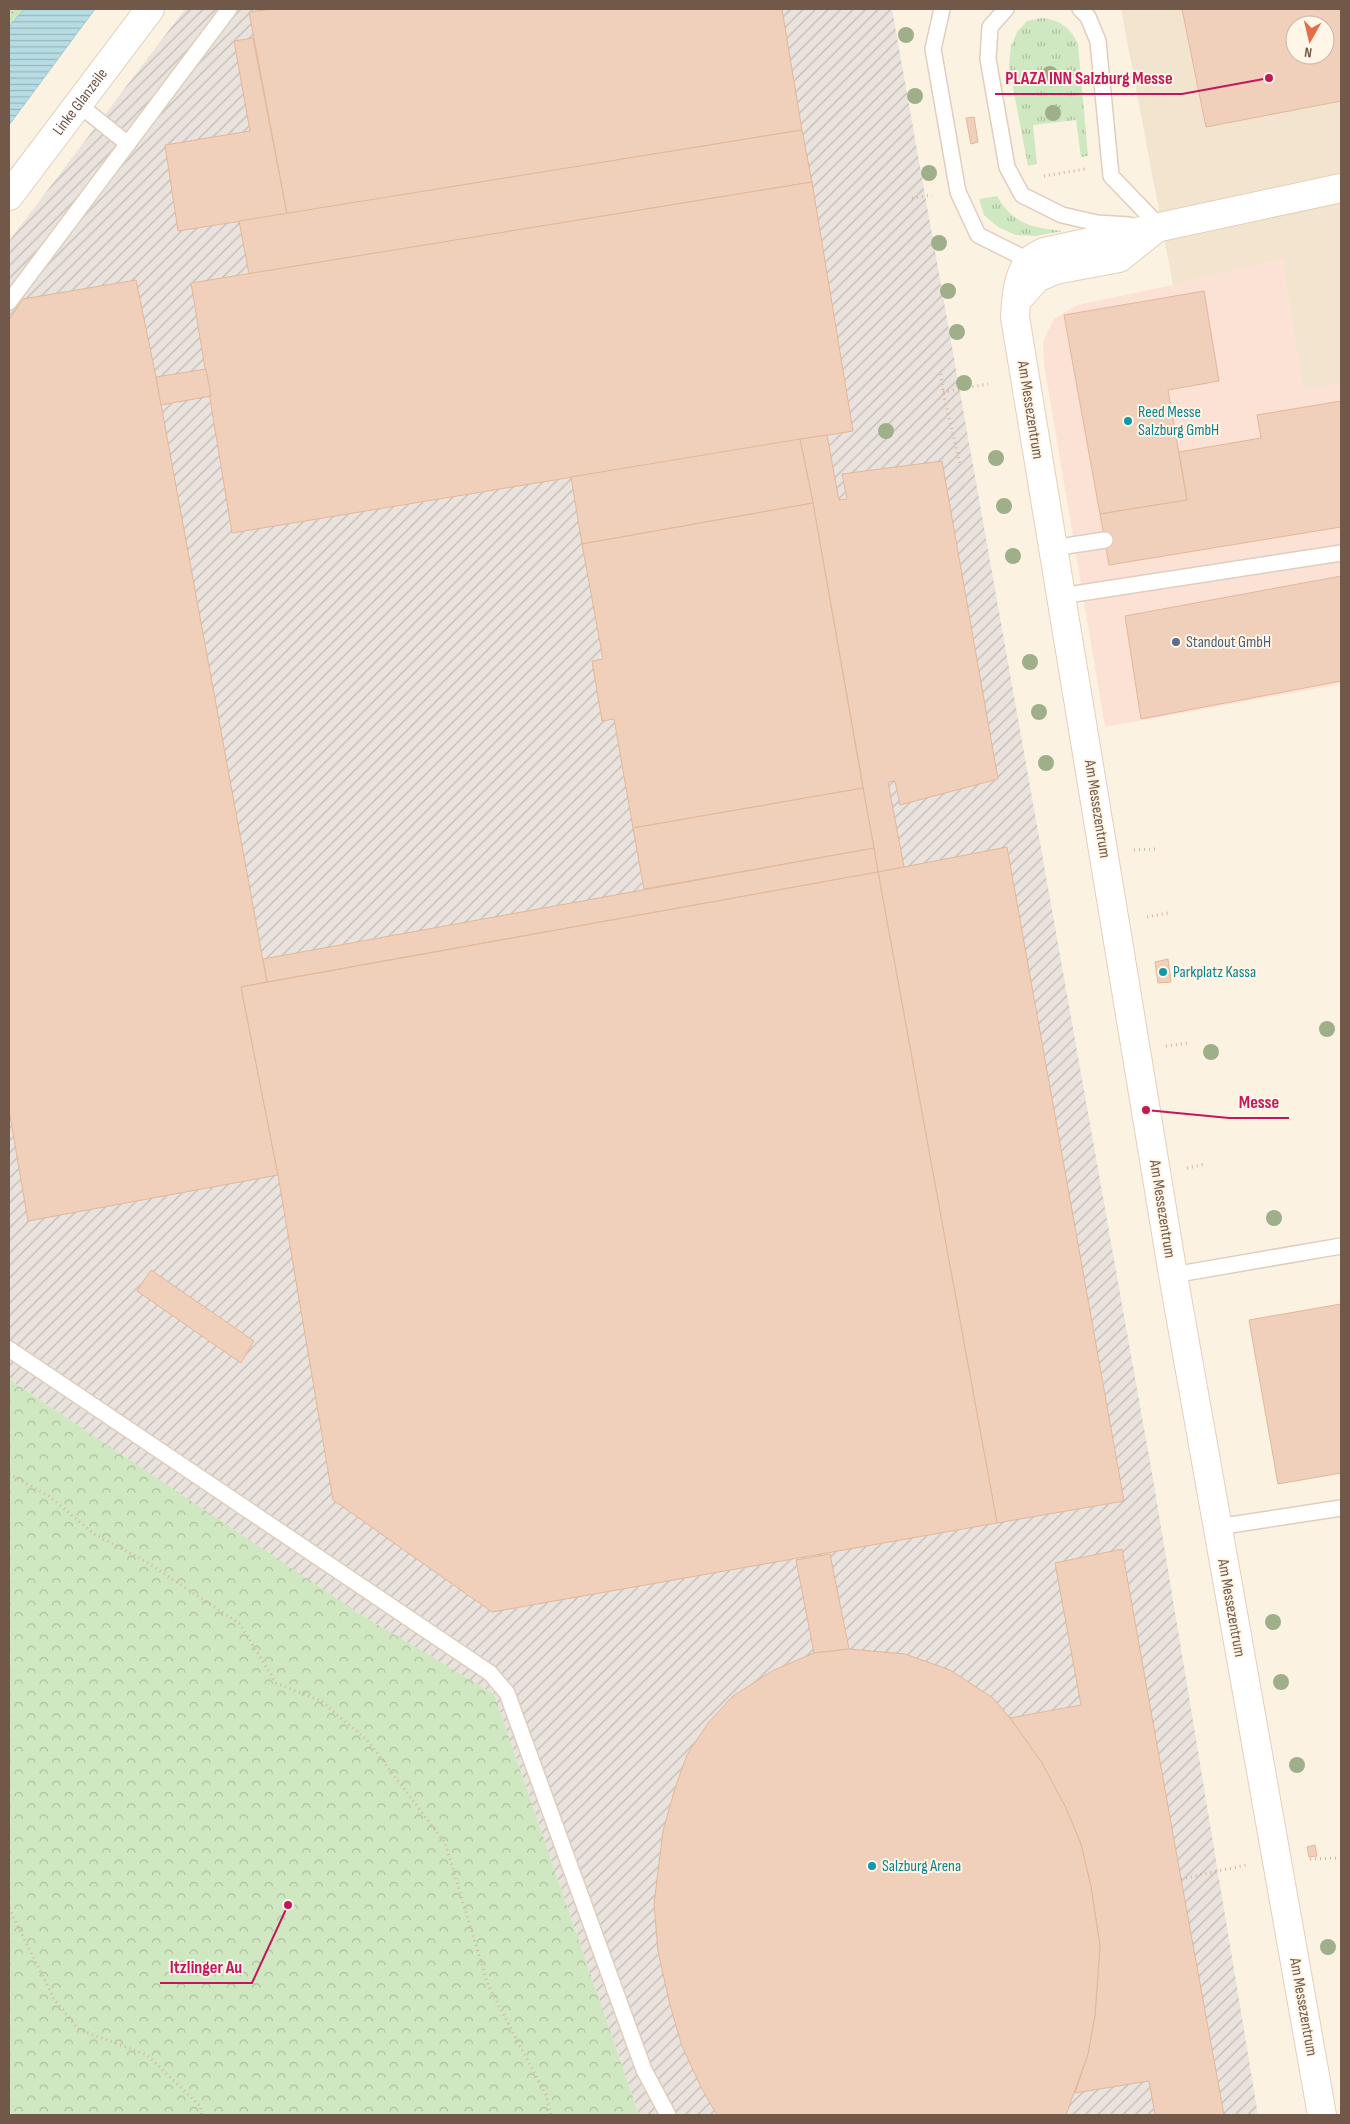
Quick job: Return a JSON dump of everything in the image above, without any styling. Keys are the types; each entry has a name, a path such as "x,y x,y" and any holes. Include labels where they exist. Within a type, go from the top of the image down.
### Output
{"street":[{"name":"Linke Glanzeile","path":"9,196 150,9"},
{"path":"1030,261 1044,252 1341,188"},
{"path":"1016,301 1036,278 1055,270 1119,258 1160,226"},
{"name":"Am Messezentrum","path":"1030,261 1022,276 1016,301 1015,317 1172,1275 1322,2115"}],"lane":[{"path":"9,302 229,9"},
{"path":"942,9 934,49 958,192 978,235 1030,261"},
{"path":"1006,9 990,27 988,59 1007,168 1022,196 1062,215 1097,223 1160,226"},
{"path":"1080,9 1088,17 1098,41 1111,176 1160,226"},
{"path":"78,104 128,144"},
{"path":"1053,548 1105,540"},
{"path":"1061,596 1341,553"},
{"path":"1172,1275 1341,1246"},
{"path":"9,1349 490,1673 507,1693 644,2070 668,2115"},
{"path":"1217,1527 1341,1508"}],"path":[{"path":"941,374 943,392 960,464"},
{"path":"943,392 988,384"},
{"path":"1129,850 1155,849"},
{"path":"1141,918 1168,913"},
{"path":"1162,1046 1188,1044"},
{"path":"9,1474 49,1496 94,1534 145,1561 240,1624 276,1683 321,1701 367,1740 445,1843 488,1985 546,2094 551,2115"},
{"path":"9,1908 54,1999 78,2029 147,2055 201,2107 201,2115"}],"shaded area":[{"path":"185,9 892,9 1153,1479 1258,2115 639,2115 494,1694 360,1615 9,1379 9,241"},
{"path":"1121,9 1341,9 1341,383 1303,390 1282,259 1173,285"},
{"path":"1282,259 1303,389 1341,383 1341,684 1105,727 1044,364 1043,342 1054,319 1077,305 1173,285"}],"green space":[{"path":"9,9 24,9 9,27"},
{"path":"1042,18 1064,25 1072,33 1078,44 1088,156 1081,157 1076,120 1033,125 1037,164 1028,166 1009,67 1011,46 1017,32 1027,21"},
{"path":"997,196 1010,213 1024,223 1063,231 1035,236 1016,235 998,227 984,215 979,199"},
{"path":"9,1379 360,1614 494,1694 639,2115 9,2115"}],"water":[{"path":"24,9 95,9 9,125 9,27"}],"building":[{"path":"273,9 782,9 802,130 287,214 249,12"},
{"path":"1182,9 1341,9 1341,101 1206,127"},
{"path":"253,38 287,214 178,231 165,145 250,131 234,41"},
{"path":"974,117 978,142 971,144 966,118"},
{"path":"802,130 812,182 249,274 239,221"},
{"path":"812,182 853,431 232,533 191,283"},
{"path":"136,280 156,377 267,982 241,987 278,1175 28,1221 9,1110 9,320 23,299"},
{"name":"Reed Messe Salzburg GmbH","path":"1204,291 1219,381 1168,390 1187,500 1100,514 1064,315"},
{"path":"206,369 211,396 161,405 156,377"},
{"path":"1341,401 1341,527 1109,565 1100,514 1187,500 1179,452 1261,438 1257,415"},
{"path":"827,435 839,500 847,499 842,474 942,461 998,779 900,805 895,781 888,782 904,867 878,872 800,439"},
{"path":"800,439 813,503 582,544 571,477"},
{"path":"813,503 863,788 633,828 614,719 602,721 592,661 603,659 582,544"},
{"path":"1341,576 1341,681 1141,719 1125,616"},
{"path":"863,788 874,848 644,889 633,828"},
{"path":"1007,847 1124,1501 997,1523 878,872"},
{"path":"874,848 878,872 267,982 263,959"},
{"path":"878,872 997,1523 492,1612 333,1500 278,1175 241,987"},
{"name":"Parkplatz Kassa","path":"1168,959 1171,982 1158,983 1155,962"},
{"path":"151,1270 254,1341 241,1363 137,1291"},
{"path":"1341,1304 1341,1473 1278,1484 1249,1320"},
{"path":"1122,1549 1224,2115 1155,2115 1149,2081 1075,2093 1088,2054 1095,2015 1100,1946 1091,1887 1081,1844 1065,1806 1042,1763 1010,1718 1081,1705 1055,1563"},
{"path":"830,1554 849,1649 814,1653 796,1560"},
{"name":"Salzburg Arena","path":"849,1649 905,1654 950,1670 993,1698 1010,1718 1042,1763 1065,1806 1081,1844 1091,1887 1100,1946 1095,2015 1088,2054 1066,2115 717,2115 701,2087 682,2046 670,2005 658,1951 654,1904 663,1831 676,1785 687,1755 708,1723 733,1696 772,1671 814,1653"},
{"path":"1315,1845 1317,1856 1309,1857 1307,1847"}],"place":[{"name":"PLAZA INN Salzburg Messe","path":"1269,78"},
{"name":"Reed Messe Salzburg GmbH","path":"1128,421"},
{"name":"Standout GmbH","path":"1176,642"},
{"name":"Parkplatz Kassa","path":"1163,972"},
{"name":"Messe","path":"1146,1110"},
{"name":"Salzburg Arena","path":"872,1866"},
{"name":"Itzlinger Au","path":"288,1905"}]}
